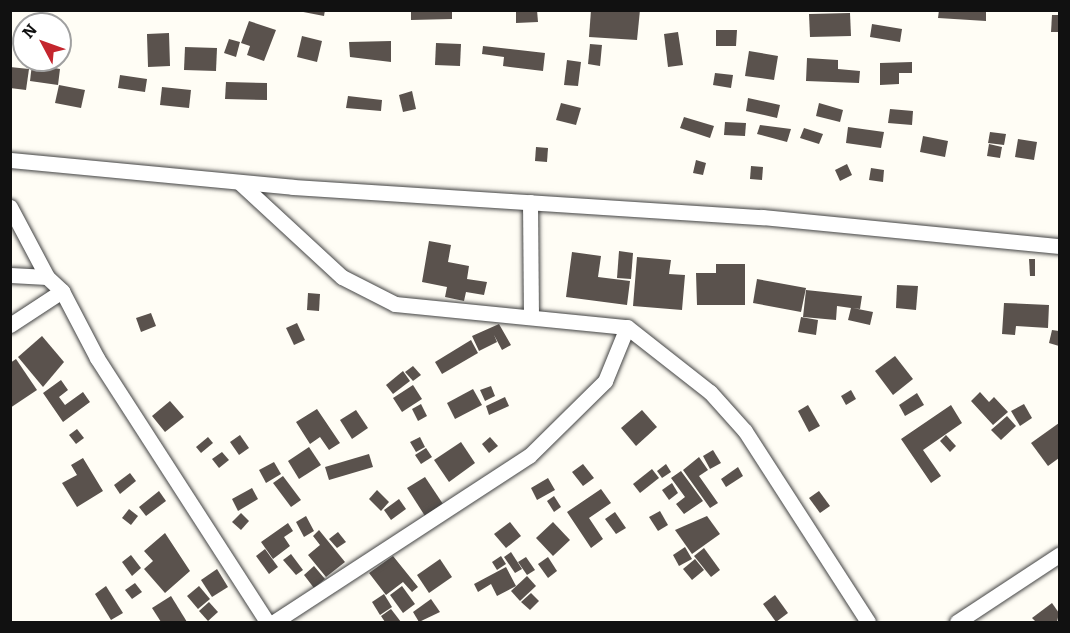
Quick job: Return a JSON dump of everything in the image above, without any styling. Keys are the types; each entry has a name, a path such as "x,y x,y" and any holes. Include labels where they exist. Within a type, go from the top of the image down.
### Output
{"street":[{"path":"10,160 239,182 762,217 1059,246"},
{"path":"239,182 342,277 395,303 531,315 627,327 710,392 745,431 868,622"},
{"path":"530,202 531,315"},
{"path":"10,207 47,277 62,291 97,358 267,622"},
{"path":"10,275 47,277"},
{"path":"10,325 62,291"},
{"path":"274,622 529,456 605,381 627,327"},
{"path":"957,622 1059,554"}],"building":[{"path":"293,10 325,10 324,16"},
{"path":"411,10 452,10 452,19 411,20"},
{"path":"516,10 537,10 538,22 516,23"},
{"path":"591,10 640,10 637,40 589,37"},
{"path":"939,10 986,10 986,21 938,18"},
{"path":"850,13 851,36 810,37 809,14"},
{"path":"1052,15 1059,15 1059,32 1051,32"},
{"path":"249,21 276,30 264,61 247,55 250,46 241,43"},
{"path":"872,24 902,29 900,42 870,37"},
{"path":"716,30 737,30 736,46 716,46"},
{"path":"678,32 683,65 668,67 664,34"},
{"path":"169,33 170,66 148,67 147,34"},
{"path":"302,36 322,41 317,62 297,57"},
{"path":"229,39 240,42 236,57 224,53"},
{"path":"391,41 391,62 350,57 349,42"},
{"path":"436,43 461,44 460,66 435,65"},
{"path":"590,44 602,45 600,66 588,64"},
{"path":"483,46 545,53 543,71 503,66 504,57 482,54"},
{"path":"185,47 217,48 216,71 184,70"},
{"path":"749,51 778,56 774,80 745,76"},
{"path":"807,58 838,60 838,69 860,71 859,83 806,81"},
{"path":"567,60 581,62 578,86 564,85"},
{"path":"912,62 912,73 899,73 899,84 880,85 880,63"},
{"path":"10,67 12,72 29,72 26,90 10,88"},
{"path":"31,72 60,72 58,85 30,81"},
{"path":"715,73 733,75 731,88 713,85"},
{"path":"120,75 147,79 145,92 118,88"},
{"path":"226,82 267,83 267,100 225,99"},
{"path":"59,85 85,90 81,108 55,103"},
{"path":"162,87 191,90 189,108 160,105"},
{"path":"412,91 416,109 403,112 399,95"},
{"path":"348,96 382,100 381,111 346,108"},
{"path":"748,98 780,105 777,118 746,111"},
{"path":"561,103 581,108 576,125 556,120"},
{"path":"819,103 843,110 840,122 816,116"},
{"path":"890,109 913,111 912,125 888,123"},
{"path":"684,117 714,126 710,138 680,128"},
{"path":"725,122 746,123 745,136 724,135"},
{"path":"760,125 791,129 787,142 757,134"},
{"path":"848,127 884,132 881,148 846,143"},
{"path":"804,128 823,134 819,144 800,138"},
{"path":"990,132 1006,134 1004,145 988,143"},
{"path":"923,136 948,141 945,157 920,152"},
{"path":"1018,139 1037,142 1034,160 1015,157"},
{"path":"989,144 1002,147 1000,158 987,156"},
{"path":"536,147 548,148 547,162 535,161"},
{"path":"696,160 706,163 703,175 693,173"},
{"path":"847,164 852,175 840,181 835,170"},
{"path":"751,166 763,167 762,180 750,179"},
{"path":"871,168 884,170 883,182 869,180"},
{"path":"429,241 451,245 448,262 469,266 467,279 487,282 484,295 466,292 464,301 445,297 447,287 422,282"},
{"path":"619,251 633,253 631,279 617,278"},
{"path":"572,252 601,256 598,277 630,281 627,305 566,297"},
{"path":"637,257 671,260 669,274 685,275 682,310 633,306"},
{"path":"1029,259 1035,259 1035,276 1030,276"},
{"path":"716,264 745,264 745,305 697,305 696,273 716,273"},
{"path":"757,279 806,288 801,312 753,303"},
{"path":"897,285 918,286 916,310 896,308"},
{"path":"806,290 862,296 860,309 853,308 873,312 870,325 848,320 851,308 837,306 836,320 803,317"},
{"path":"308,293 320,294 319,311 307,310"},
{"path":"1004,303 1049,305 1048,328 1016,326 1015,335 1002,334"},
{"path":"151,313 156,326 141,332 136,318"},
{"path":"801,317 818,320 816,335 798,332"},
{"path":"297,323 305,340 294,345 286,328"},
{"path":"499,324 511,345 502,350 494,335 497,342 479,351 472,336"},
{"path":"1052,330 1059,331 1059,346 1049,343"},
{"path":"42,336 64,362 43,387 18,357"},
{"path":"471,340 478,353 442,374 435,362"},
{"path":"895,356 913,379 893,395 875,371"},
{"path":"16,359 37,390 10,408 10,363"},
{"path":"413,366 421,375 413,381 405,372"},
{"path":"403,371 410,381 393,394 386,385"},
{"path":"61,380 68,390 59,397 65,405 83,392 90,402 63,422 43,393"},
{"path":"413,385 422,399 402,412 393,398"},
{"path":"491,386 495,396 485,401 480,390"},
{"path":"473,389 482,405 455,419 447,403"},
{"path":"851,390 856,399 846,405 841,396"},
{"path":"980,392 989,402 994,397 1008,412 993,425 971,401"},
{"path":"917,393 924,405 905,416 899,405"},
{"path":"505,397 509,406 489,415 486,406"},
{"path":"170,401 184,417 165,432 152,416"},
{"path":"421,404 427,416 418,421 412,409"},
{"path":"1024,404 1032,418 1020,426 1011,411"},
{"path":"808,405 820,426 809,432 798,411"},
{"path":"951,405 962,423 923,450 941,476 931,483 901,439"},
{"path":"317,409 340,443 329,450 320,437 310,444 296,422"},
{"path":"356,410 368,428 352,439 340,420"},
{"path":"642,410 657,427 636,446 621,428"},
{"path":"1007,416 1016,426 1001,440 991,430"},
{"path":"1059,423 1059,458 1048,466 1031,443"},
{"path":"77,429 84,438 76,444 69,435"},
{"path":"240,435 249,448 239,455 230,442"},
{"path":"946,435 956,446 950,452 940,441"},
{"path":"208,437 213,443 201,453 196,447"},
{"path":"420,437 425,447 416,452 410,442"},
{"path":"490,437 498,446 489,453 482,444"},
{"path":"461,442 475,463 449,482 434,460"},
{"path":"309,447 321,465 299,479 288,461"},
{"path":"426,448 432,457 421,464 415,455"},
{"path":"713,450 721,463 710,469 703,456"},
{"path":"222,452 229,460 219,468 212,459"},
{"path":"369,454 373,467 329,480 325,467"},
{"path":"699,457 708,470 699,476 718,503 710,508 683,470"},
{"path":"83,458 103,491 77,507 62,483 77,475 71,465"},
{"path":"274,462 281,474 266,483 259,470"},
{"path":"583,464 594,478 583,486 572,472"},
{"path":"666,464 671,472 662,478 657,471"},
{"path":"738,467 743,476 726,487 721,479"},
{"path":"652,469 659,478 640,493 633,484"},
{"path":"681,471 703,501 684,514 676,504 685,497 671,478"},
{"path":"130,473 136,481 120,494 114,485"},
{"path":"283,476 301,500 291,507 273,483"},
{"path":"425,477 443,504 425,516 407,488"},
{"path":"548,478 555,490 537,500 531,488"},
{"path":"672,483 678,493 669,500 662,490"},
{"path":"252,488 258,499 238,511 232,499"},
{"path":"601,489 611,503 589,518 603,539 591,548 567,512"},
{"path":"377,490 389,502 381,511 369,499"},
{"path":"159,491 166,501 146,516 139,507"},
{"path":"819,491 830,506 820,513 809,498"},
{"path":"554,496 561,507 554,512 547,501"},
{"path":"399,499 406,509 391,520 384,510"},
{"path":"129,509 138,516 131,525 122,518"},
{"path":"660,511 668,525 658,531 649,517"},
{"path":"615,512 626,528 616,534 605,519"},
{"path":"241,513 249,521 241,530 232,522"},
{"path":"306,516 314,531 304,537 296,522"},
{"path":"707,516 720,534 692,554 675,530"},
{"path":"510,522 521,536 506,548 494,534"},
{"path":"553,522 570,540 553,556 536,538"},
{"path":"288,523 293,531 284,537 290,546 273,559 261,542"},
{"path":"319,530 345,562 326,577 308,555 320,545 313,536"},
{"path":"338,532 346,542 337,548 329,539"},
{"path":"165,533 190,571 165,593 144,569 153,561 144,551"},
{"path":"685,547 692,559 679,566 673,555"},
{"path":"704,548 720,570 711,577 694,556"},
{"path":"265,549 278,567 269,574 256,556"},
{"path":"511,552 522,569 515,573 504,557"},
{"path":"291,554 303,570 296,575 283,560"},
{"path":"131,555 141,568 132,576 122,562"},
{"path":"393,556 418,587 412,592 403,582 386,595 369,573"},
{"path":"501,556 506,564 497,570 492,562"},
{"path":"526,557 535,570 527,575 518,562"},
{"path":"548,557 557,571 548,578 538,564"},
{"path":"440,559 452,577 429,593 417,575"},
{"path":"695,559 704,570 692,580 683,569"},
{"path":"314,566 325,579 314,588 304,575"},
{"path":"506,567 516,586 497,596 491,584 478,592 474,584"},
{"path":"217,569 228,587 212,597 201,580"},
{"path":"527,576 536,586 520,601 511,591"},
{"path":"135,583 142,592 132,599 125,590"},
{"path":"106,586 123,613 111,620 95,594"},
{"path":"199,586 210,599 198,609 187,596"},
{"path":"402,586 415,604 403,613 390,595"},
{"path":"531,593 539,601 530,610 521,602"},
{"path":"384,594 392,607 380,615 372,602"},
{"path":"775,595 788,613 776,622 763,604"},
{"path":"171,596 187,622 161,622 152,608"},
{"path":"431,599 440,612 419,622 413,612"},
{"path":"209,602 218,612 208,621 199,611"},
{"path":"1052,603 1059,613 1057,622 1036,622 1032,618"},
{"path":"391,609 401,622 385,622 381,616"}]}
